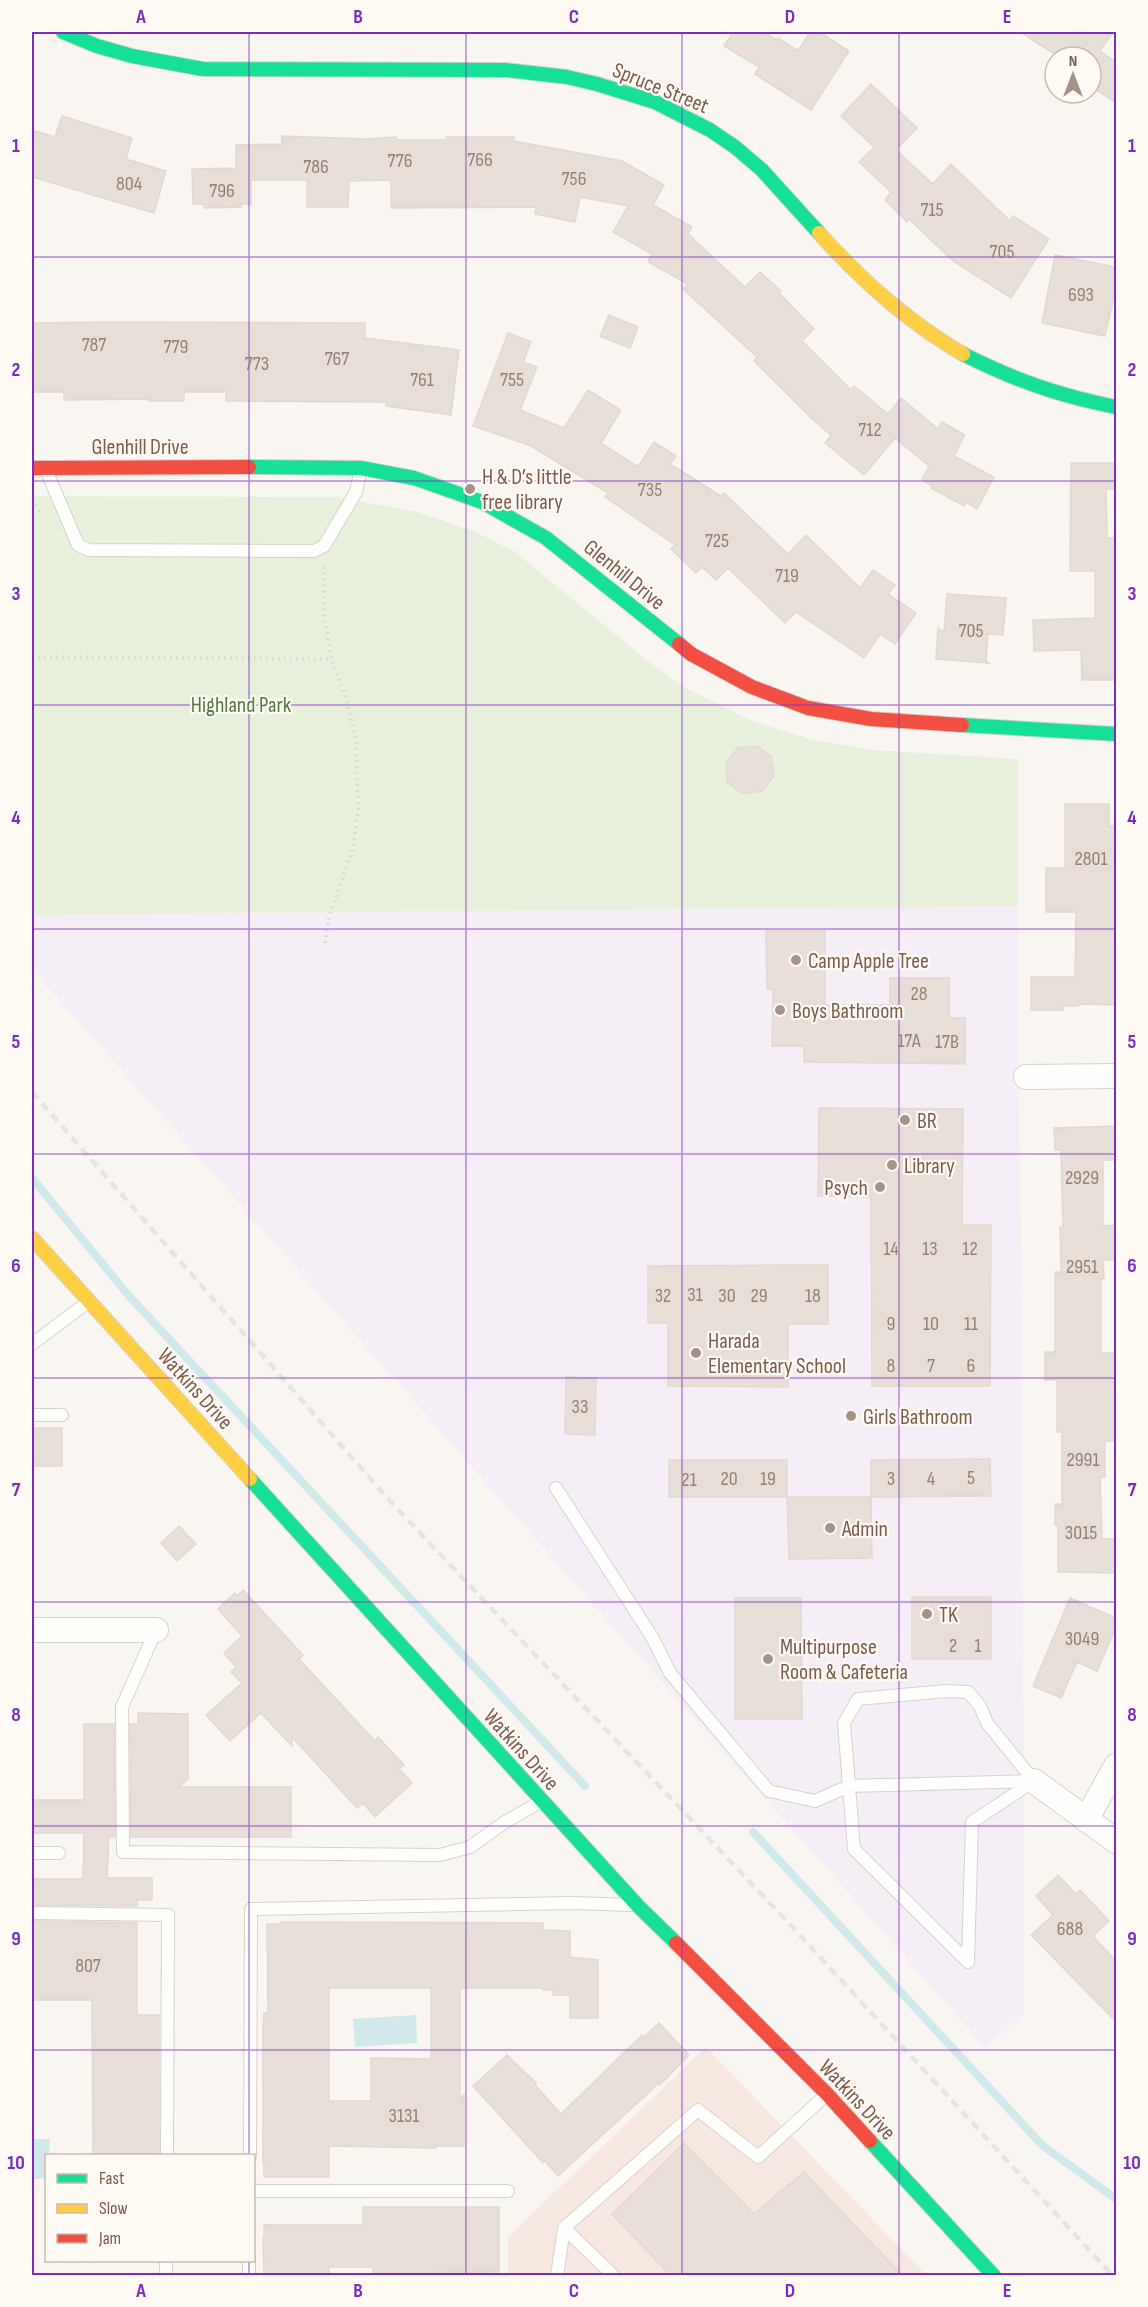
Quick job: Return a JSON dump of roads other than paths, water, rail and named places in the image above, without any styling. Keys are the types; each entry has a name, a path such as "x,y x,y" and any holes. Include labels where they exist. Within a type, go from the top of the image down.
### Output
{"street":[{"name":"Spruce Street","path":"63,32 128,55 165,64 202,69 524,71 578,78 639,96 714,132 758,165 863,279 899,312 931,336 1023,382 1072,398 1116,407"},
{"name":"Glenhill Drive","path":"38,468 331,465 414,478 482,502 546,537 691,654 752,687 808,708 871,719 1116,734"},
{"path":"1026,1077 1116,1076"},
{"name":"Watkins Drive","path":"32,1238 638,1906 827,2094 994,2276"},
{"path":"32,1630 156,1630"},
{"path":"1086,1820 1116,1766"},
{"path":"1035,1781 1116,1841"}],"lane":[{"path":"38,468 78,545 89,550 302,551 314,551 324,546 356,492 361,468"},
{"path":"32,1344 89,1301"},
{"path":"32,1415 62,1415"},
{"path":"556,1488 652,1637 670,1673 769,1791 815,1801 849,1786 1035,1781"},
{"path":"156,1630 122,1707 123,1852 440,1855 470,1847 506,1822 542,1802"},
{"path":"946,1691 968,1692 980,1706 987,1723 1035,1781 972,1822 968,1962 854,1849 844,1723 858,1699 946,1691"},
{"path":"32,1853 59,1853"},
{"path":"250,2154 251,1909 573,1904 638,1906"},
{"path":"32,1913 168,1915 167,2154"},
{"path":"557,2276 564,2228 698,2110 758,2157 827,2094"},
{"path":"255,2191 508,2191"},
{"path":"564,2228 614,2276"}],"water":[{"path":"416,2015 417,2043 355,2047 353,2019"},
{"path":"32,2139 50,2139 49,2154 45,2154 45,2179 32,2179"}],"waterway":[{"path":"32,1178 129,1296 585,1786"},
{"path":"753,1832 1042,2145 1116,2199"}],"railway":[{"path":"32,1092 390,1501 798,1933 1113,2276"}],"place":[{"name":"H & D’s little free library","path":"470,489"},
{"name":"Camp Apple Tree","path":"796,960"},
{"name":"Boys Bathroom","path":"780,1010"},
{"name":"BR","path":"905,1120"},
{"name":"Library","path":"892,1165"},
{"name":"Psych","path":"880,1187"},
{"name":"Harada Elementary School","path":"696,1353"},
{"name":"Girls Bathroom","path":"851,1416"},
{"name":"Admin","path":"830,1528"},
{"name":"TK","path":"927,1614"},
{"name":"Multipurpose Room & Cafeteria","path":"768,1659"}],"park label":[{"name":"Highland Park","path":"241,704"}]}
